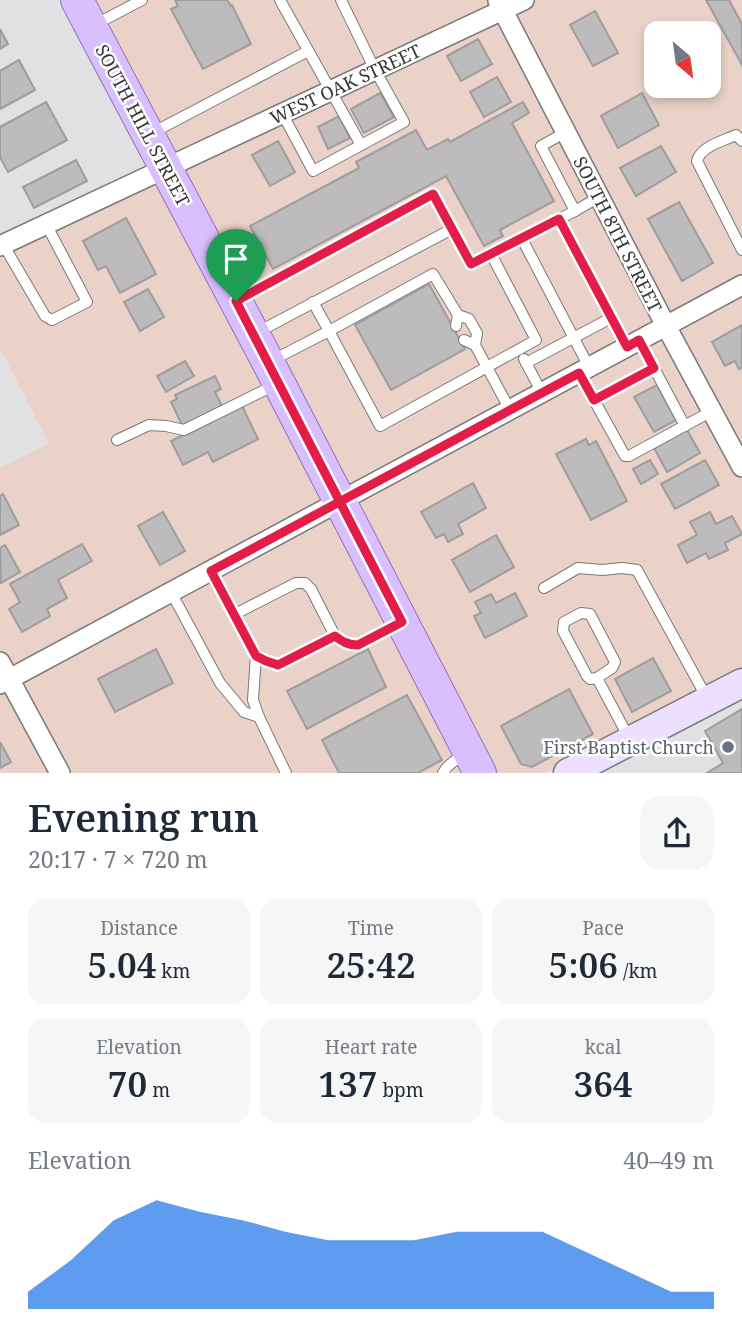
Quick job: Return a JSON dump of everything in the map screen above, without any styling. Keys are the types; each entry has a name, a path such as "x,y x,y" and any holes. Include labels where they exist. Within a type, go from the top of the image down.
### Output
{"main road":[{"name":"SOUTH HILL STREET","path":"84,13 474,761"}],"street":[{"name":"WEST OAK STREET","path":"1,245 330,91 500,5 524,0"},
{"name":"SOUTH 8TH STREET","path":"500,5 742,467"},
{"path":"60,773 3,675 211,571 742,285"},
{"path":"568,773 742,683"}],"lane":[{"path":"84,13 142,0"},
{"path":"280,0 361,145"},
{"path":"282,113 313,171 404,121 341,0"},
{"path":"149,135 308,51"},
{"path":"566,132 541,146 575,211"},
{"path":"742,141 736,135 706,149 698,155 697,161 742,250"},
{"path":"236,301 433,194 471,264 599,197"},
{"path":"559,219 611,318 654,368 685,426"},
{"path":"1,245 45,316 52,320 87,302 47,224"},
{"path":"253,334 452,229"},
{"path":"522,239 573,337 594,400 625,456 712,411"},
{"path":"313,302 380,426 536,340 491,254"},
{"path":"117,440 149,425 184,430 273,373 329,331 433,274 457,321 469,319 477,333 475,345"},
{"path":"526,363 611,318"},
{"path":"464,340 475,345 510,410"},
{"path":"519,350 542,393"},
{"path":"594,400 654,368"},
{"path":"544,588 578,568 637,570 708,700"},
{"path":"211,571 256,656 253,701 286,773"},
{"path":"234,614 296,583 305,583 311,589 335,636 343,642 358,645 402,622"},
{"path":"171,592 220,683 244,712 259,717"},
{"path":"581,613 590,614 615,662 612,668 597,678 587,677 563,631 564,622 581,613"},
{"path":"256,656 278,665 335,636"},
{"path":"597,678 630,741"},
{"path":"443,773 447,767 474,761"}],"shaded area":[{"path":"66,0 742,0 742,670 547,773 0,773 0,468 49,444 0,348 0,244 160,172"}],"building":[{"path":"175,0 227,0 251,44 203,69 171,9 178,6"},
{"path":"706,0 729,0 742,24 742,65 721,27 721,21 718,21"},
{"path":"595,11 618,53 593,66 570,25"},
{"path":"0,29 8,44 0,49"},
{"path":"478,39 492,64 461,81 447,56"},
{"path":"19,60 35,90 0,109 0,71"},
{"path":"497,77 511,102 484,117 470,92"},
{"path":"380,93 394,117 364,133 351,109"},
{"path":"642,93 659,125 618,148 601,116"},
{"path":"46,102 67,140 8,172 0,157 0,127"},
{"path":"523,102 529,113 512,123 554,201 500,230 503,236 484,246 446,176 273,269 250,226 359,168 356,162 416,130 427,150 448,139 450,142"},
{"path":"339,116 350,138 328,149 318,127"},
{"path":"278,141 295,172 270,186 252,155"},
{"path":"661,146 676,172 636,196 620,168"},
{"path":"76,160 87,181 34,208 23,187"},
{"path":"679,202 713,263 682,281 648,219"},
{"path":"126,218 156,274 120,293 106,266 98,270 83,241"},
{"path":"429,284 465,349 391,390 355,325"},
{"path":"148,289 164,317 140,331 124,302"},
{"path":"742,325 742,368 739,369 735,361 725,366 712,342"},
{"path":"185,361 194,376 166,392 157,376"},
{"path":"215,376 221,389 215,392 223,408 183,427 171,402 177,399 175,395"},
{"path":"657,385 676,420 654,432 634,397"},
{"path":"242,406 258,439 213,462 208,452 183,465 171,441"},
{"path":"687,430 700,453 667,472 654,448"},
{"path":"586,439 589,445 596,441 627,501 591,520 556,454"},
{"path":"650,460 658,474 641,484 633,469"},
{"path":"705,460 719,485 675,509 661,484"},
{"path":"473,483 486,508 458,524 463,534 448,542 444,534 436,538 421,512"},
{"path":"3,494 19,525 0,535 0,496"},
{"path":"163,512 185,551 160,565 138,526"},
{"path":"710,512 716,524 732,516 742,534 725,543 728,550 709,559 706,553 687,563 678,545 697,535 690,522"},
{"path":"496,535 514,567 470,592 452,560"},
{"path":"82,544 92,561 58,580 67,598 47,609 50,616 22,632 9,609 20,602 10,584"},
{"path":"5,545 20,572 1,583 0,548"},
{"path":"515,593 527,616 485,638 474,616 481,613 475,602 491,594 496,603"},
{"path":"156,649 173,683 115,712 98,679"},
{"path":"368,649 386,687 307,729 287,691"},
{"path":"653,658 671,691 632,712 615,679"},
{"path":"569,689 593,734 532,767 521,764 501,726"},
{"path":"407,695 442,760 418,773 339,773 322,740"},
{"name":"First Baptist Church","path":"742,709 742,773 707,773 723,763 705,731"},
{"path":"0,742 11,762 0,768"}],"place":[{"name":"First Baptist Church","path":"728,747"}],"route":[{"path":"236,301 340,501 402,622 358,645 343,642 335,636 278,665 256,656 211,571 340,501 579,373 594,400 654,368 639,340 627,347 559,219 471,264 433,194 236,301"}]}
